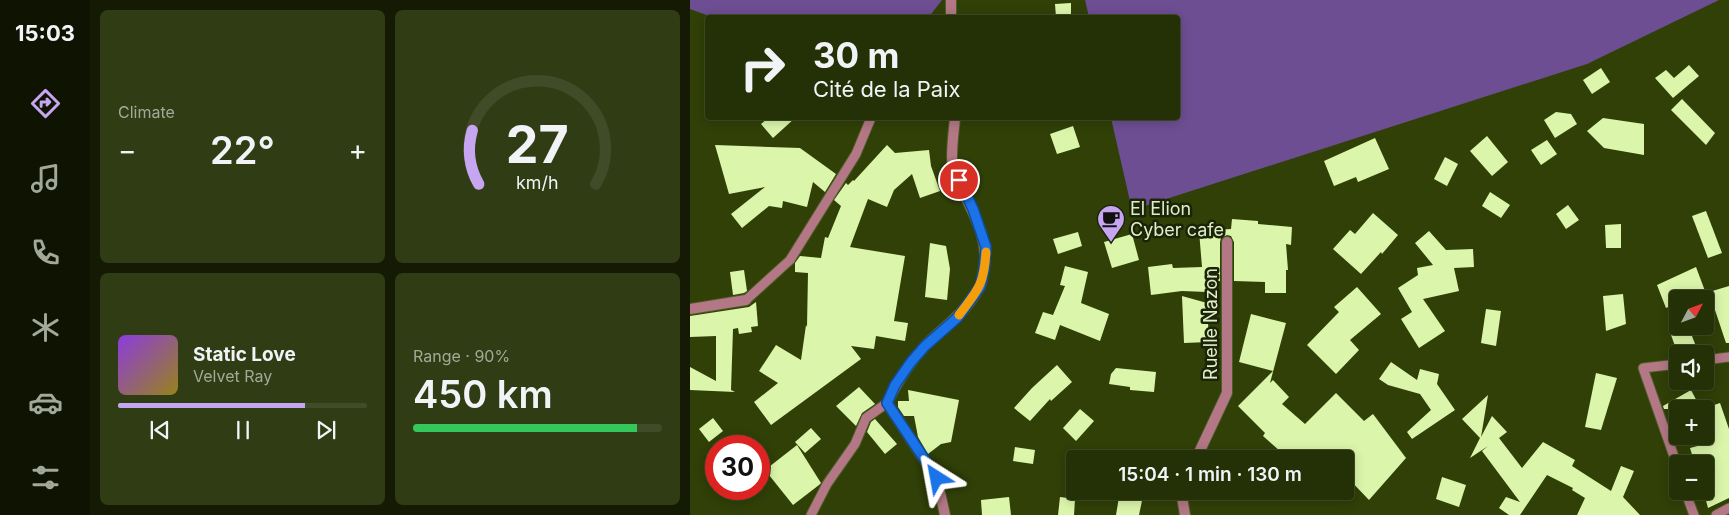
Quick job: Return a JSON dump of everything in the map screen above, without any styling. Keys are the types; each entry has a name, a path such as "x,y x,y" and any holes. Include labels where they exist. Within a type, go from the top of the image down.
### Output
{"street":[{"path":"951,0 952,15"},
{"path":"945,515 937,478 887,403 895,385 911,362 925,346 958,317 980,287 986,247 973,209 952,165 955,120"},
{"name":"Ruelle Nazon","path":"1200,450 1227,393 1228,242"},
{"path":"690,309 746,300"},
{"path":"1183,500 1186,515"}],"lane":[{"path":"746,300 790,260 856,154 871,120"},
{"path":"1714,359 1729,357"},
{"path":"1669,365 1643,368 1673,455"},
{"path":"811,515 826,484 855,444 866,418 887,403"},
{"path":"1689,500 1694,515"},
{"path":"1716,515 1729,508"}],"shaded area":[{"path":"690,0 942,0 930,15 706,15 690,9"},
{"path":"1085,0 1719,0 1587,64 1132,210 1111,120 1180,120 1180,15 1089,15"}],"building":[{"path":"1071,3 1071,15 1056,15 1055,4"},
{"path":"1689,65 1699,76 1673,98 1655,78 1666,70 1674,78"},
{"path":"1601,68 1610,82 1592,94 1583,80"},
{"path":"1682,99 1715,133 1706,145 1671,110"},
{"path":"1556,112 1571,114 1577,124 1555,138 1544,120"},
{"path":"1603,118 1644,124 1644,155 1604,148 1587,131"},
{"path":"766,120 793,120 773,138 761,124"},
{"path":"1073,126 1080,147 1057,154 1050,134"},
{"path":"1487,136 1508,162 1492,176 1470,151"},
{"path":"1375,138 1389,169 1358,182 1356,177 1334,186 1324,161"},
{"path":"1547,140 1557,154 1541,165 1531,150"},
{"path":"715,145 800,148 836,174 825,192 813,182 807,207 783,201 782,208 769,206 742,228 731,214 765,187 729,194"},
{"path":"887,145 895,153 929,150 931,166 940,191 920,198 912,174 894,190 887,207 868,199 850,247 905,256 894,321 908,323 905,341 876,336 874,349 851,346 861,359 771,425 754,402 778,383 759,371 776,345 801,360 806,325 807,327 808,273 795,272 795,263 800,256 821,258 825,237 828,238 841,206 834,200 846,183 848,185 854,181"},
{"path":"1445,157 1458,164 1447,186 1434,179"},
{"path":"1490,192 1510,205 1501,218 1482,206"},
{"path":"1568,205 1579,220 1566,229 1556,214"},
{"path":"1706,211 1722,253 1708,258 1692,216"},
{"path":"1373,213 1398,235 1361,274 1333,249 1350,230 1355,234"},
{"path":"1232,219 1258,221 1258,224 1292,227 1291,245 1286,244 1288,270 1286,270 1286,293 1265,293 1265,282 1234,281 1234,242 1231,236 1227,235 1221,238 1220,242 1220,281 1216,281 1216,289 1207,290 1207,292 1182,291 1151,295 1148,267 1172,264 1173,268 1202,267 1199,231 1231,229"},
{"path":"1621,224 1621,248 1606,248 1605,225"},
{"path":"1429,231 1446,250 1473,249 1474,267 1454,268 1459,291 1423,299 1445,331 1419,348 1401,319 1412,312 1398,288 1418,275 1417,268 1433,265 1415,243"},
{"path":"1078,232 1082,246 1058,254 1053,239"},
{"path":"1132,234 1139,260 1112,268 1104,242"},
{"path":"930,243 946,246 950,269 947,300 925,297"},
{"path":"1065,266 1088,272 1081,303 1109,314 1100,341 1060,325 1055,340 1035,333 1043,312 1053,315 1065,286 1060,285"},
{"path":"1696,267 1705,290 1669,290 1669,307 1666,308 1657,285"},
{"path":"744,270 747,291 733,295 730,272"},
{"path":"1729,286 1729,343 1726,343 1714,307 1714,290"},
{"path":"1357,287 1381,314 1350,340 1359,350 1336,374 1307,345 1339,312 1334,307"},
{"path":"1623,294 1626,324 1606,331 1603,296"},
{"path":"1182,296 1207,303 1209,342 1184,343"},
{"path":"756,302 758,326 751,327 752,332 739,334 738,328 733,329 731,390 735,392 690,390 690,367 716,381 716,336 690,337 690,316 749,307"},
{"path":"1486,309 1501,311 1496,346 1481,343"},
{"path":"1251,314 1286,323 1270,383 1273,380 1289,397 1282,404 1305,424 1336,393 1364,421 1373,414 1406,458 1369,500 1354,484 1354,450 1279,450 1263,436 1265,433 1238,406 1273,371 1239,362"},
{"path":"1671,335 1692,335 1695,345 1675,345"},
{"path":"1391,362 1417,380 1420,369 1439,374 1437,384 1455,410 1412,439 1407,432 1431,410 1420,394 1388,385 1379,379"},
{"path":"1057,365 1072,382 1051,401 1050,399 1030,421 1014,408"},
{"path":"1116,368 1156,372 1154,392 1130,390 1130,387 1109,384 1111,374"},
{"path":"1596,373 1617,378 1601,430 1585,427"},
{"path":"859,387 875,404 862,413 856,426 836,406"},
{"path":"908,390 959,400 951,442 941,444 928,454 918,437 914,416 904,416 898,407 898,401 909,401"},
{"path":"1691,390 1696,400 1674,400"},
{"path":"1488,395 1481,437 1492,416 1507,432 1499,438 1522,468 1543,442 1575,460 1572,466 1611,491 1621,466 1634,471 1623,497 1640,515 1577,515 1585,498 1572,490 1573,488 1547,475 1520,515 1509,515 1499,508 1506,497 1520,502 1482,451 1488,446 1470,458 1480,438 1462,419"},
{"path":"1669,403 1669,409 1664,409 1663,406"},
{"path":"1720,403 1729,429 1729,498 1708,508 1706,500 1714,500 1714,455 1692,455 1690,448 1701,445 1714,445 1714,405"},
{"path":"1080,409 1094,421 1076,441 1063,428"},
{"path":"713,418 723,431 718,435 705,435 705,437 699,429"},
{"path":"875,419 897,444 885,454 867,432 871,422"},
{"path":"811,428 821,439 805,453 795,442"},
{"path":"797,445 821,483 793,505 770,476 770,466"},
{"path":"1015,447 1035,450 1033,464 1013,461"},
{"path":"1442,477 1466,485 1459,507 1436,499"},
{"path":"1009,497 1011,515 982,515 981,500"},
{"path":"1060,497 1066,498 1066,500 1075,500 1074,515 1058,515"},
{"path":"1118,500 1142,500 1139,515 1116,515"}],"slow traffic":[{"path":"959,315 980,287 986,252"}],"place":[{"name":"El Elion Cyber cafe","path":"1111,243"}],"route":[{"path":"937,478 887,403 895,385 911,362 925,346 958,317 980,287 986,247 973,209 959,180"}]}
